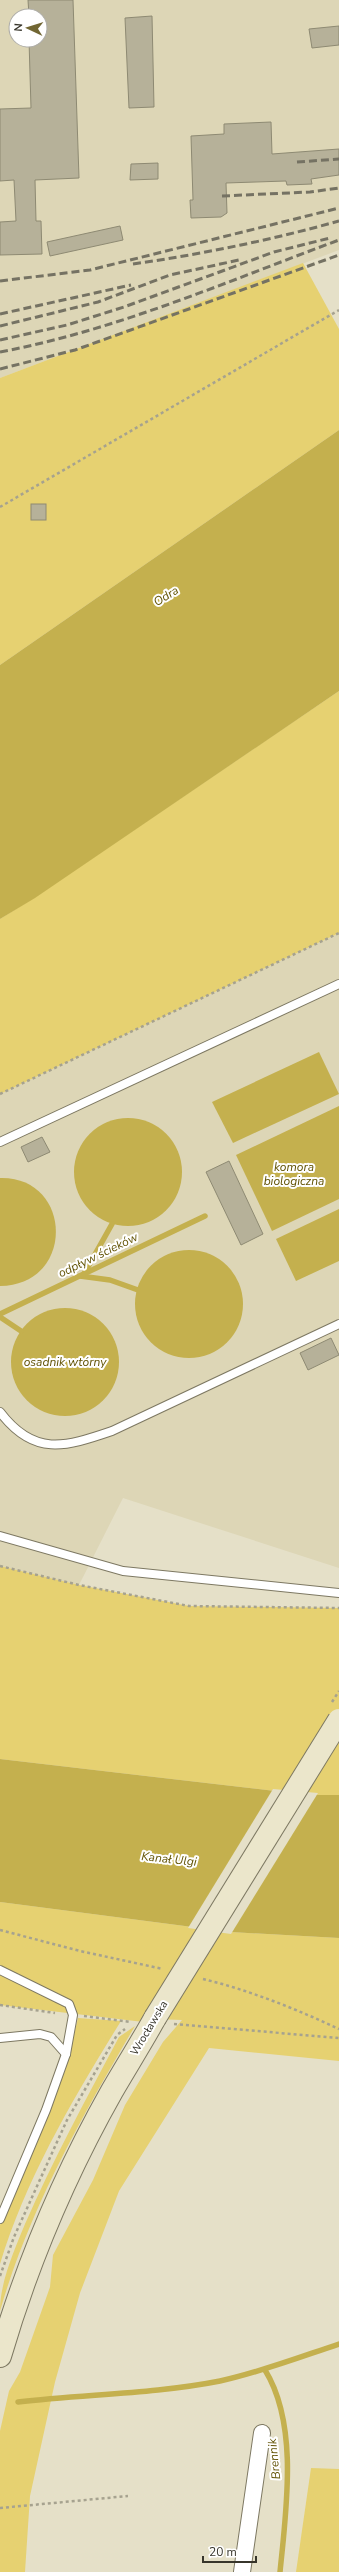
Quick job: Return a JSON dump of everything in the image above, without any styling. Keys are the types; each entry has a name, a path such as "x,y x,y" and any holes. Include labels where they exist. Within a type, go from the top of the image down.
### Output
{"main road":[{"name":"Wrocławska","path":"0,2356 22,2283 43,2229 104,2106 163,2021 339,1720"}],"street":[{"path":"242,2572 262,2433"}],"lane":[{"path":"0,1142 339,984"},
{"path":"0,1412 27,1439 42,1445 78,1443 112,1431 339,1324"},
{"path":"0,1536 123,1571 339,1593"},
{"path":"0,1970 68,2004 73,2015 66,2054 46,2110 0,2219"},
{"path":"0,2038 40,2034 51,2036 66,2054"}],"path":[{"path":"0,508 339,310"},
{"path":"0,1094 339,933"},
{"path":"0,1566 79,1585 189,1606 339,1608"},
{"path":"163,2021 339,2038"},
{"path":"0,2508 128,2496"}],"shaded area":[{"path":"0,0 339,0 339,250 0,378"},
{"path":"303,263 339,329 339,430 0,665 0,378"},
{"path":"339,691 339,933 0,1094 0,919 35,897"},
{"path":"339,933 339,1568 123,1498 79,1585 0,1566 0,1094"},
{"path":"0,1566 79,1585 189,1606 339,1608 339,1795 309,1795 0,1759"},
{"path":"0,1902 231,1932 339,1938 339,2061 209,2048 119,2191 80,2293 55,2382 30,2496 25,2572 0,2572 0,2431 9,2391 20,2372 50,2287 53,2255 93,2180 125,2105 163,2042 182,2020 155,2019 152,2023 0,2005"},
{"path":"78,2018 121,2021 86,2079 37,2169 23,2200 0,2264 0,2225 66,2068"},
{"path":"135,2026 58,2164 26,2237 12,2273 0,2311 2,2289 8,2267 25,2224 47,2176 119,2037"},
{"path":"311,2468 339,2469 339,2572 296,2572"}],"water":[{"name":"Odra","path":"339,430 339,691 35,898 0,919 0,665"},
{"name":"komora biologiczna","path":"319,1052 339,1094 233,1143 212,1102"},
{"name":"komora biologiczna","path":"339,1106 339,1199 272,1231 236,1155"},
{"path":"128,1118 149,1122 166,1134 178,1151 182,1172 178,1193 166,1210 149,1222 128,1226 107,1222 90,1210 78,1193 74,1172 78,1151 90,1134 107,1122"},
{"path":"0,1178 24,1182 41,1194 52,1211 56,1231 53,1251 42,1268 25,1281 0,1286"},
{"name":"komora biologiczna","path":"339,1209 339,1261 296,1281 276,1239"},
{"path":"189,1250 210,1254 227,1266 239,1283 243,1304 239,1325 227,1342 210,1354 189,1358 168,1354 151,1342 139,1325 135,1304 139,1283 151,1266 168,1254"},
{"name":"osadnik wtórny","path":"65,1308 86,1312 103,1324 115,1341 119,1362 115,1383 103,1400 86,1412 65,1416 44,1412 27,1400 15,1383 11,1362 15,1341 27,1324 44,1312"},
{"name":"Kanał Ulgi","path":"0,1759 309,1795 339,1795 339,1938 231,1932 0,1902"}],"pier":[{"path":"273,1789 318,1793 231,1934 188,1928"}],"building":[{"path":"28,0 73,0 79,178 35,180 36,221 41,221 42,254 0,255 0,222 16,221 14,180 0,181 0,109 31,108 29,48 48,48 48,8 28,8"},
{"path":"152,16 154,107 129,108 125,18"},
{"path":"339,26 339,45 312,48 309,29"},
{"path":"271,122 272,154 339,149 339,175 311,179 312,184 287,185 286,181 226,183 227,213 221,217 191,218 190,200 193,200 191,136 224,134 224,124"},
{"path":"158,163 158,179 130,180 131,164"},
{"path":"120,226 123,240 50,256 47,242"},
{"path":"31,504 46,504 46,520 31,520"},
{"path":"42,1137 50,1152 28,1162 21,1147"},
{"path":"229,1161 263,1234 241,1245 206,1172"},
{"path":"331,1338 339,1355 308,1370 300,1353"}],"waterway":[{"name":"odpływ ścieków","path":"0,1314 205,1216"},
{"path":"84,1274 112,1224"},
{"path":"80,1276 110,1280 138,1290"},
{"path":"0,1317 21,1331"},
{"path":"18,2402 170,2389 220,2381 265,2369 339,2344"},
{"name":"Brennik","path":"265,2370 276,2392 283,2416 286,2442 288,2469 287,2496 280,2572"}],"railway":[{"path":"297,162 339,159"},
{"path":"222,196 310,192 339,188"},
{"path":"0,281 90,270 339,208"},
{"path":"133,264 237,246 339,221"},
{"path":"0,340 67,325 124,307 274,252 330,238"},
{"path":"0,352 44,343 129,318 214,288 339,240"},
{"path":"0,369 75,350 339,255"},
{"path":"0,326 98,302 170,275 239,260"},
{"path":"0,314 131,285"}]}
